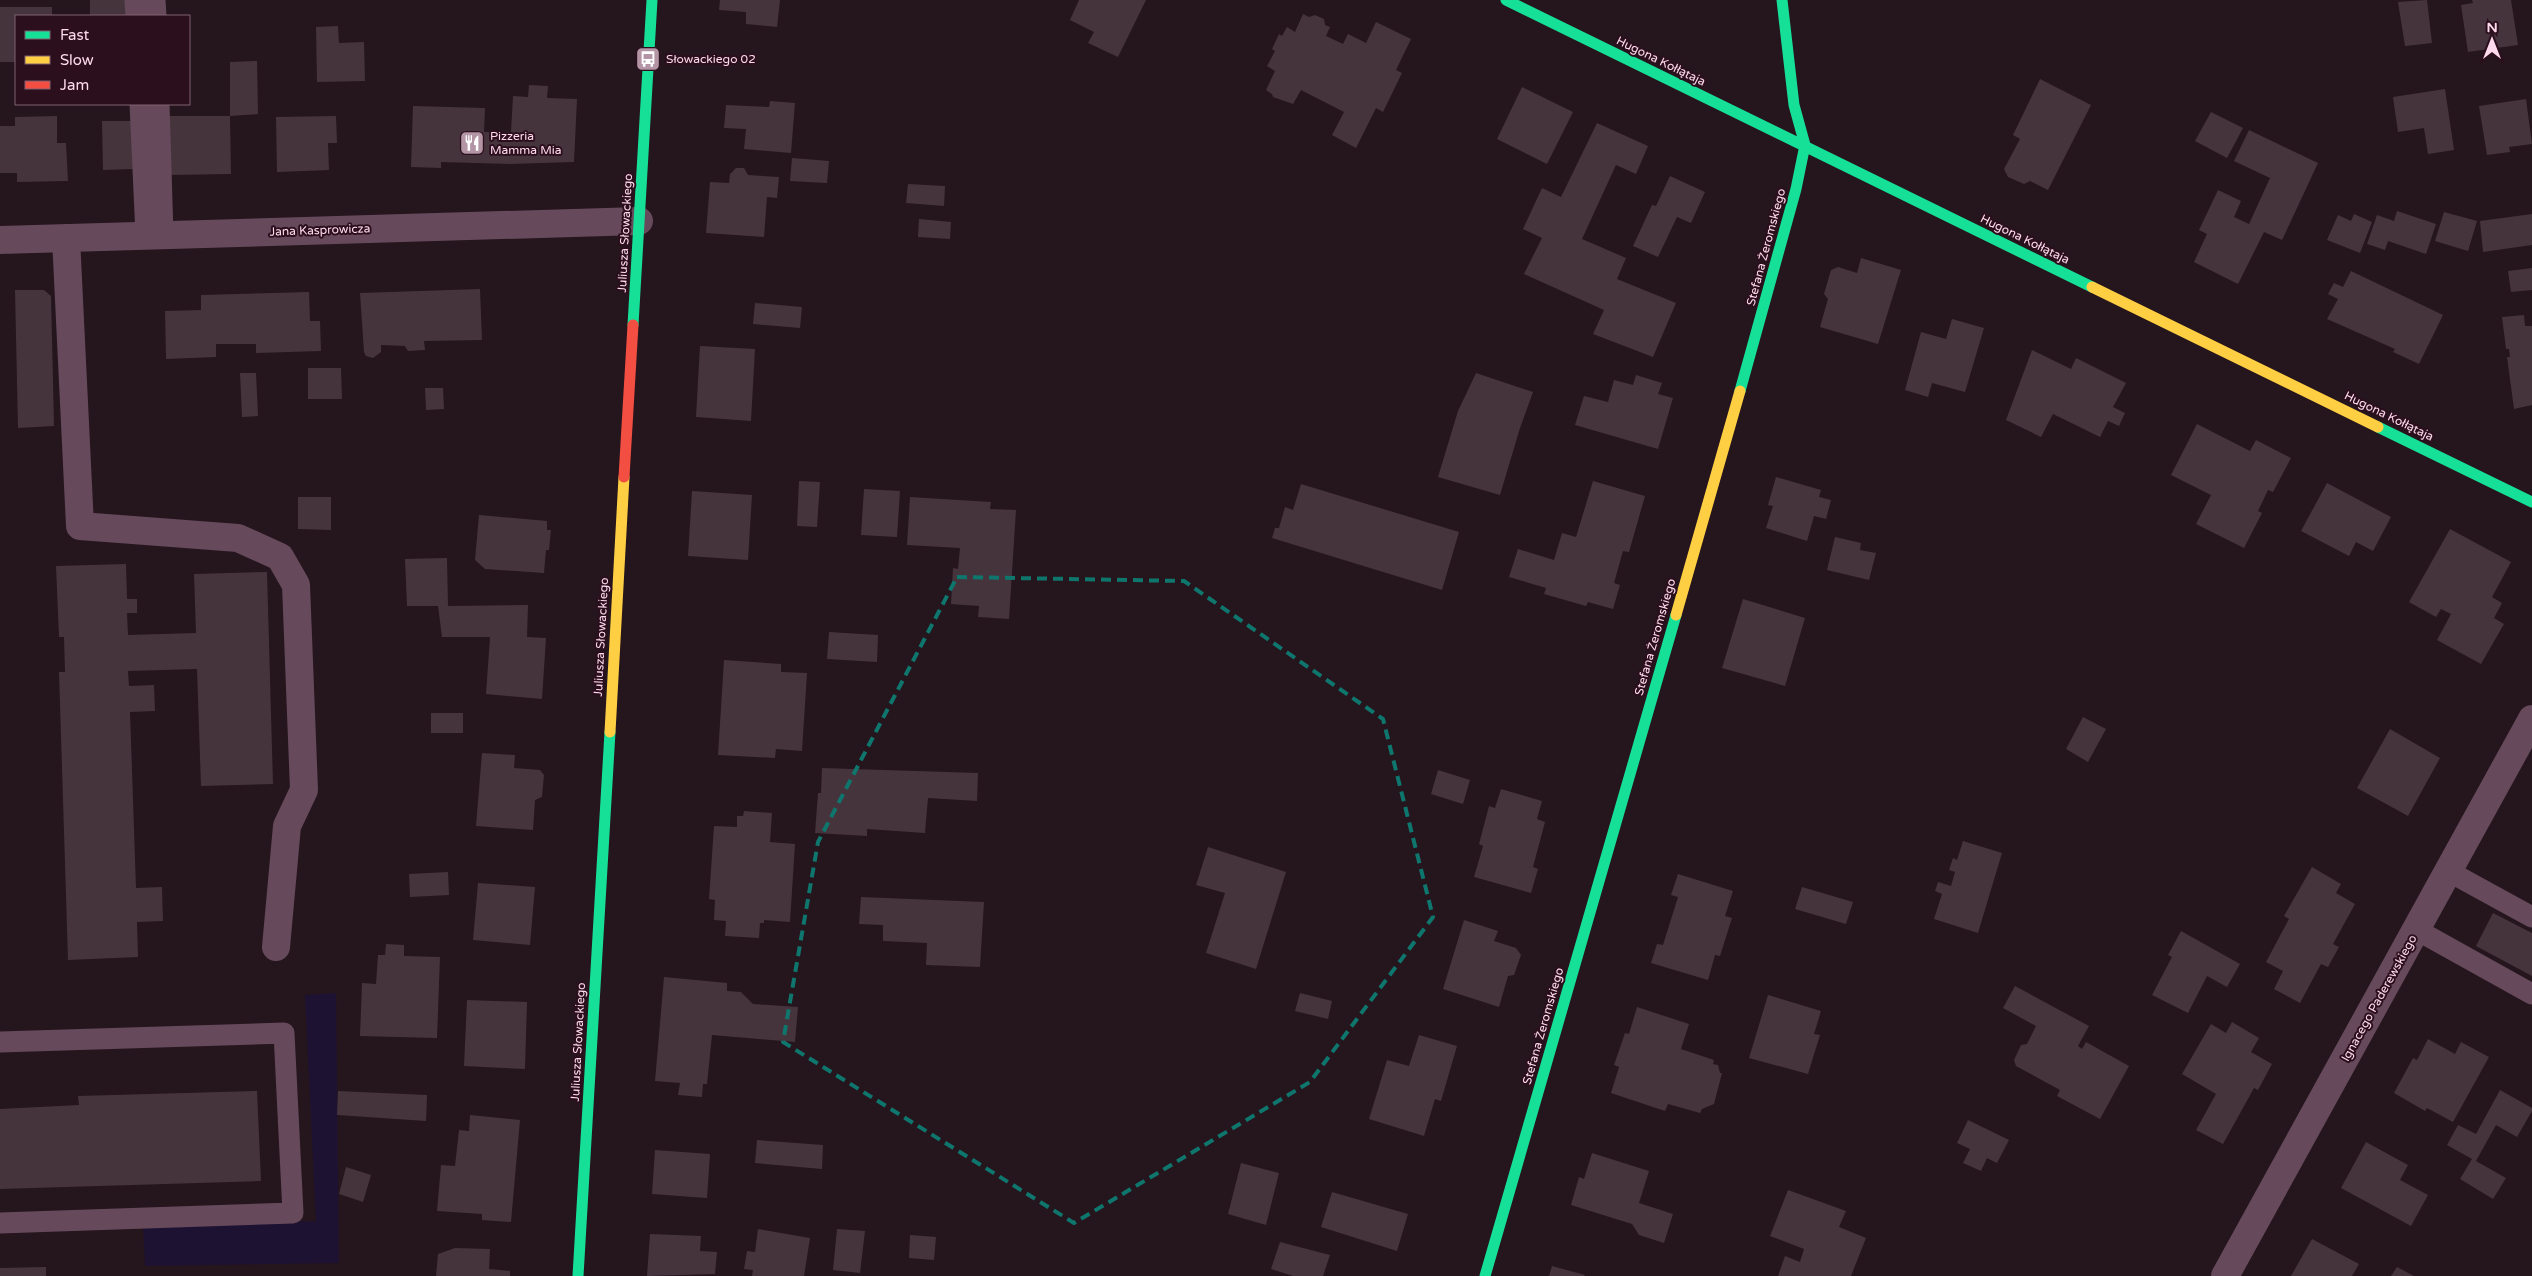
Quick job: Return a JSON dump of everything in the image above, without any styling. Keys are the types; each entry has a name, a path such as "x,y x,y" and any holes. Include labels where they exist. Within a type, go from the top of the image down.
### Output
{"street":[{"name":"Juliusza Słowackiego","path":"578,1276 652,0"},
{"name":"Hugona Kołłątaja","path":"1506,0 1806,145 2532,502"},
{"name":"Stefana Żeromskiego","path":"1486,1276 1764,308 1794,197 1806,145 1794,105 1782,0"},
{"name":"Jana Kasprowicza","path":"0,240 639,221"},
{"path":"66,238 80,526 238,538 280,557 296,585 304,790 287,826 276,947"},
{"name":"Ignacego Paderewskiego","path":"2226,1276 2532,719"}],"lane":[{"path":"135,0 136,15"},
{"path":"156,0 156,15"},
{"path":"140,105 155,235"},
{"path":"155,235 159,105"},
{"path":"2448,871 2532,917"},
{"path":"2417,930 2532,994"},
{"path":"0,1042 284,1033 293,1213 0,1223"}],"highlighted area":[{"path":"957,577 1184,581 1383,719 1433,917 1310,1082 1074,1223 783,1042 818,842"}],"shaded area":[{"path":"336,993 339,1263 145,1266 143,1226 316,1221 305,995"}],"building":[{"path":"90,0 127,0 127,15 90,15"},
{"path":"720,0 780,0 777,27 746,24 746,12 719,10"},
{"path":"1079,0 1146,0 1118,57 1088,43 1094,32 1070,20"},
{"path":"2427,0 2432,43 2405,46 2398,2"},
{"path":"2472,0 2511,0 2518,45 2468,52 2461,5 2473,3"},
{"path":"0,7 52,7 52,15 15,15 15,62 0,62"},
{"path":"1303,14 1309,17 1315,15 1324,19 1325,25 1330,27 1326,36 1343,44 1348,34 1366,43 1376,22 1411,39 1396,70 1402,73 1383,112 1376,108 1356,148 1332,135 1344,112 1301,90 1293,104 1273,97 1266,90 1275,71 1267,66 1275,51 1272,49 1279,34 1282,36 1287,27 1295,32"},
{"path":"338,26 339,43 364,42 365,81 317,82 316,27"},
{"path":"257,61 258,114 230,116 230,62"},
{"path":"2040,79 2091,105 2048,190 2030,181 2024,184 2008,177 2004,169 2020,139 2013,135"},
{"path":"529,85 548,86 547,98 577,99 574,162 510,164 441,162 441,168 411,167 413,106 485,108 484,132 511,132 513,96 528,97"},
{"path":"1522,87 1573,112 1547,164 1497,139"},
{"path":"2445,89 2454,150 2428,154 2424,128 2398,132 2393,97"},
{"path":"2526,99 2532,144 2509,147 2510,152 2487,155 2479,106"},
{"path":"770,101 795,103 791,153 744,149 746,129 724,128 726,105 769,107"},
{"path":"2211,112 2243,128 2227,158 2195,141"},
{"path":"57,116 57,143 66,143 68,181 17,182 17,173 0,173 0,126 15,126 15,117"},
{"path":"166,116 230,116 231,174 168,175"},
{"path":"336,116 337,143 328,143 329,170 277,172 276,117"},
{"path":"102,121 131,121 133,169 103,170"},
{"path":"1597,123 1648,146 1636,174 1616,165 1582,239 1626,258 1617,279 1676,303 1653,357 1593,334 1604,310 1524,274 1542,238 1523,229 1542,188 1561,197"},
{"path":"2249,130 2318,163 2282,240 2264,232 2238,284 2194,262 2207,234 2199,230 2218,190 2241,201 2234,217 2249,224 2270,178 2234,161"},
{"path":"792,158 829,161 827,183 790,181"},
{"path":"736,168 744,168 748,175 779,177 777,198 767,197 764,237 706,233 710,182 729,183 730,174"},
{"path":"1670,176 1705,192 1691,223 1677,217 1658,257 1633,246 1652,205 1656,206"},
{"path":"908,184 945,186 944,206 906,203"},
{"path":"2397,211 2436,224 2426,254 2388,241 2385,250 2367,244 2377,215 2394,221"},
{"path":"2444,212 2477,221 2468,251 2435,241"},
{"path":"2354,214 2372,222 2360,253 2327,240 2338,215 2351,221"},
{"path":"2532,214 2532,245 2483,252 2480,221"},
{"path":"919,219 951,222 950,239 918,237"},
{"path":"1861,258 1901,270 1878,344 1820,327 1828,299 1824,294 1831,270 1838,267 1857,273"},
{"path":"2532,268 2532,290 2511,292 2508,271"},
{"path":"2351,271 2443,315 2419,364 2393,352 2395,349 2327,319 2338,299 2328,294 2334,283 2343,287"},
{"path":"480,289 482,340 424,341 425,350 408,351 405,346 381,345 381,352 373,358 366,356 364,352 360,293"},
{"path":"15,290 44,290 51,296 54,426 18,428"},
{"path":"309,292 310,321 320,321 321,351 256,353 256,344 216,344 216,357 166,359 165,311 201,310 201,295"},
{"path":"755,303 802,307 800,328 753,324"},
{"path":"2524,315 2525,326 2532,326 2532,405 2514,409 2507,357 2510,357 2509,349 2506,349 2502,317"},
{"path":"1952,319 1984,328 1965,392 1932,383 1928,397 1905,390 1921,332 1946,339"},
{"path":"700,346 755,349 751,421 696,417"},
{"path":"2032,350 2071,369 2076,358 2126,383 2113,407 2125,413 2119,426 2108,421 2100,437 2053,414 2041,437 2006,420"},
{"path":"308,368 341,368 342,399 308,399"},
{"path":"240,373 256,373 258,416 242,417"},
{"path":"1476,373 1533,392 1500,495 1438,477 1458,411"},
{"path":"1636,375 1662,383 1658,394 1673,398 1658,449 1575,425 1584,396 1608,402 1614,380 1633,385"},
{"path":"425,388 443,388 444,409 426,410"},
{"path":"2197,424 2250,451 2256,440 2291,458 2273,492 2268,490 2258,511 2262,513 2244,548 2196,524 2211,495 2171,475"},
{"path":"1776,477 1821,490 1819,497 1831,500 1826,519 1814,516 1807,541 1766,528 1773,506 1768,505"},
{"path":"799,481 820,482 817,527 797,526"},
{"path":"1593,481 1645,496 1629,552 1623,551 1614,583 1620,585 1613,609 1588,602 1586,606 1544,594 1546,588 1509,577 1518,549 1554,560 1562,533 1576,537"},
{"path":"2327,483 2391,517 2373,551 2356,542 2349,556 2301,531"},
{"path":"1301,484 1459,532 1442,590 1272,538 1275,528 1279,528 1285,507 1293,510"},
{"path":"864,489 900,491 897,537 861,535"},
{"path":"692,491 752,495 748,560 688,556"},
{"path":"298,497 331,497 331,530 298,529"},
{"path":"910,497 991,502 990,509 1016,510 1009,619 978,617 979,606 951,604 953,568 958,569 960,548 907,545"},
{"path":"479,515 547,521 547,530 551,530 549,550 546,550 544,573 485,569 475,560"},
{"path":"2450,529 2511,562 2492,597 2502,603 2494,618 2504,624 2481,664 2437,640 2451,614 2441,609 2436,617 2409,602"},
{"path":"1835,537 1861,543 1860,550 1876,553 1869,580 1827,570"},
{"path":"447,558 448,606 528,605 527,637 546,638 542,699 486,694 490,637 442,637 438,606 407,606 405,559"},
{"path":"126,564 127,599 137,599 137,613 127,613 128,635 196,633 194,574 267,572 273,784 201,786 197,669 128,671 129,686 154,685 155,711 130,712 136,888 162,887 163,921 137,922 138,957 68,960 59,672 65,672 64,637 59,637 56,566"},
{"path":"1743,599 1805,618 1785,686 1722,668"},
{"path":"829,632 878,635 877,662 827,659"},
{"path":"724,660 781,664 781,672 807,673 802,751 776,749 775,758 718,755"},
{"path":"431,713 463,713 463,733 431,733"},
{"path":"2083,717 2106,729 2088,762 2066,749"},
{"path":"2390,729 2440,758 2408,816 2357,788"},
{"path":"482,753 515,755 514,768 540,770 544,775 542,797 535,800 533,830 476,826"},
{"path":"822,768 978,773 977,801 928,798 925,833 867,829 867,836 815,833 818,793 821,793"},
{"path":"1438,770 1470,780 1463,804 1431,794"},
{"path":"1501,789 1542,801 1537,819 1545,822 1533,867 1538,869 1531,893 1474,877 1483,846 1479,844 1489,806 1495,808"},
{"path":"744,811 772,813 770,842 795,844 790,922 764,920 764,923 760,923 759,938 725,936 726,921 714,920 715,900 709,899 714,826 737,827 737,816 743,816"},
{"path":"1963,841 2002,853 1978,933 1934,919 1942,894 1935,891 1938,882 1951,886 1955,872 1949,870 1953,858 1957,860"},
{"path":"1208,847 1286,872 1256,969 1206,953 1225,893 1196,885"},
{"path":"2312,867 2341,884 2336,893 2355,904 2333,944 2339,947 2328,967 2321,964 2300,1003 2274,989 2283,971 2266,962 2289,919 2284,916"},
{"path":"448,872 449,895 410,897 409,874"},
{"path":"1678,874 1733,891 1725,916 1732,918 1720,956 1715,955 1708,980 1651,963 1657,944 1663,945 1678,897 1671,895"},
{"path":"478,883 535,887 530,945 473,940"},
{"path":"1802,887 1853,902 1846,924 1795,909"},
{"path":"861,897 984,902 980,967 926,965 927,943 883,941 883,925 859,924"},
{"path":"2493,913 2532,933 2532,976 2476,946"},
{"path":"1464,920 1498,931 1494,941 1516,948 1521,955 1514,975 1508,976 1499,1007 1443,989"},
{"path":"2181,931 2240,964 2227,987 2207,976 2188,1013 2152,995 2172,957 2168,955"},
{"path":"386,944 404,945 404,956 440,957 437,1038 360,1036 362,983 376,984 378,955 385,955"},
{"path":"664,977 727,983 727,991 741,992 753,1004 798,1007 795,1042 712,1035 707,1084 703,1084 702,1097 678,1095 680,1083 655,1081"},
{"path":"2015,986 2089,1026 2078,1046 2082,1049 2086,1042 2129,1066 2100,1119 2057,1096 2060,1090 2016,1066 2014,1060 2021,1045 2027,1044 2036,1026 2003,1008"},
{"path":"1300,993 1332,1001 1328,1019 1295,1011"},
{"path":"1768,995 1821,1011 1814,1034 1820,1035 1808,1074 1749,1058"},
{"path":"467,1000 527,1002 525,1069 464,1066"},
{"path":"1637,1007 1689,1024 1681,1049 1714,1060 1713,1064 1718,1065 1720,1073 1722,1073 1714,1104 1702,1109 1700,1113 1668,1104 1665,1111 1611,1093 1619,1067 1614,1065 1625,1033 1629,1034"},
{"path":"2232,1022 2259,1038 2251,1052 2272,1064 2258,1090 2254,1088 2223,1144 2196,1130 2216,1094 2182,1074 2211,1024 2226,1033"},
{"path":"1419,1035 1457,1046 1441,1101 1435,1099 1424,1136 1369,1119 1387,1060 1409,1066"},
{"path":"2428,1039 2455,1054 2461,1042 2489,1057 2453,1122 2427,1108 2425,1111 2394,1093 2413,1058 2417,1060"},
{"path":"2500,1090 2532,1108 2532,1111 2517,1137 2496,1125 2476,1161 2506,1178 2493,1199 2460,1179 2472,1159 2447,1145 2458,1125 2476,1134"},
{"path":"257,1091 261,1181 0,1189 0,1109 79,1105 78,1096"},
{"path":"338,1091 427,1095 426,1121 337,1115"},
{"path":"470,1115 520,1120 511,1222 482,1220 482,1214 437,1211 441,1165 455,1166 459,1130 469,1131"},
{"path":"1968,1120 2009,1140 1997,1163 1987,1158 1981,1171 1963,1163 1970,1149 1957,1143"},
{"path":"757,1140 823,1145 822,1169 755,1163"},
{"path":"2366,1142 2408,1165 2400,1180 2428,1195 2411,1226 2341,1188"},
{"path":"655,1150 710,1154 707,1198 652,1194"},
{"path":"1592,1153 1649,1171 1639,1203 1673,1214 1664,1243 1639,1235 1632,1224 1571,1205 1579,1177 1584,1179"},
{"path":"1241,1163 1279,1173 1266,1225 1228,1214"},
{"path":"346,1167 371,1175 363,1202 339,1194"},
{"path":"1788,1190 1846,1211 1839,1227 1866,1238 1851,1276 1778,1276 1785,1256 1800,1262 1804,1249 1770,1236"},
{"path":"1332,1192 1408,1214 1397,1251 1321,1227"},
{"path":"758,1229 810,1238 804,1276 752,1276 753,1270 744,1269 747,1251 755,1252"},
{"path":"837,1229 865,1231 860,1273 833,1270"},
{"path":"650,1234 701,1236 700,1251 717,1252 715,1274 647,1276"},
{"path":"910,1235 936,1237 934,1260 909,1258"},
{"path":"2312,1239 2359,1264 2352,1276 2291,1276"},
{"path":"1280,1242 1330,1255 1323,1276 1293,1276 1271,1269"},
{"path":"455,1248 490,1249 489,1269 510,1271 510,1276 436,1276 438,1254"},
{"path":"1552,1266 1585,1275 1549,1276"},
{"path":"46,1267 46,1276 0,1276 0,1268"},
{"path":"2397,1267 2414,1276 2391,1276"}],"traffic: fast":[{"path":"633,325 652,0"},
{"path":"1506,0 2092,287"},
{"path":"1740,391 1796,189 1805,145 1794,105 1782,0"},
{"path":"2378,427 2532,502"},
{"path":"1485,1276 1676,615"},
{"path":"578,1276 610,732"}],"traffic: slow":[{"path":"2092,287 2378,427"},
{"path":"1676,615 1740,391"},
{"path":"610,732 624,477"}],"traffic: jam":[{"path":"624,477 633,325"}],"place":[{"name":"Słowackiego 02","path":"648,59"},
{"name":"Pizzeria Mamma Mia","path":"472,143"}]}
